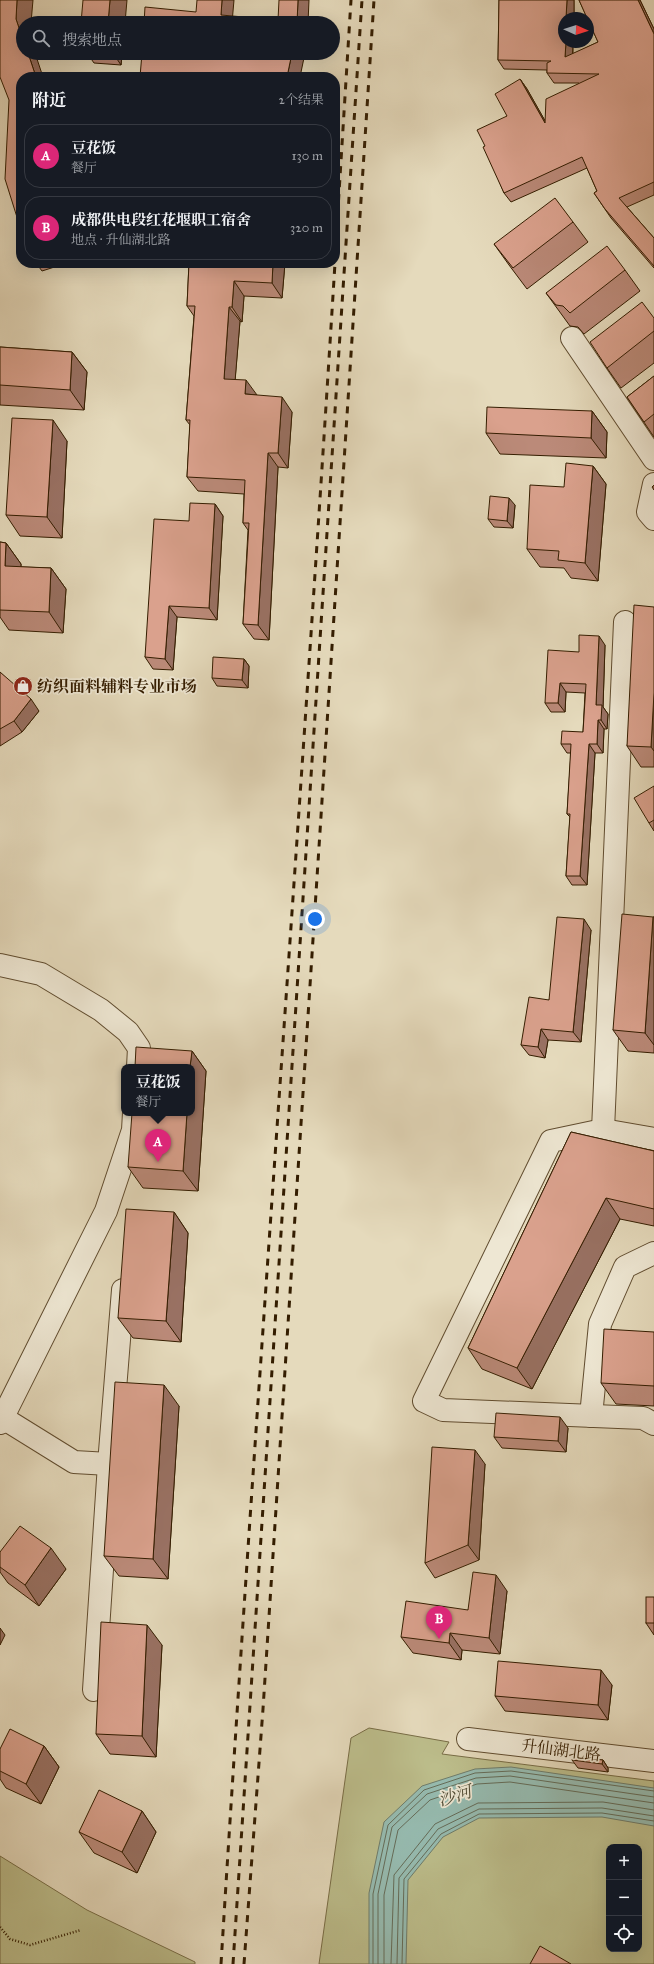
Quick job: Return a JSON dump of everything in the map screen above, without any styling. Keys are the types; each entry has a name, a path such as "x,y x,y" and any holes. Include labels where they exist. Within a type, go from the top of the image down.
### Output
{"street":[{"path":"572,338 654,459"},
{"path":"654,484 648,512 654,519"},
{"path":"603,1130 625,622"},
{"path":"0,965 41,974 101,1010 128,1032 139,1048 138,1064"},
{"path":"108,1464 74,1462 2,1421 106,1211 133,1130 134,1116"},
{"path":"654,1139 603,1130 552,1141 424,1401 443,1410 643,1418 654,1424"},
{"path":"591,1416 600,1324 625,1267 654,1253"},
{"path":"94,1690 108,1464 123,1287"},
{"name":"升仙湖北路","path":"468,1739 654,1761"}],"path":[{"path":"0,1927 10,1939 30,1945 81,1930"}],"green space":[{"path":"369,1728 449,1742 442,1754 654,1781 654,1964 319,1964 351,1738"},
{"path":"0,1856 87,1910 195,1962 195,1964 0,1964"}],"water":[{"name":"沙河","path":"511,1767 654,1788 654,1826 602,1817 479,1818 443,1837 408,1880 406,1964 369,1964 369,1893 384,1822 422,1786 475,1769"}],"building":[{"path":"0,0 17,0 16,60 30,60 34,72 16,72 16,214 5,179 9,100 0,77"},
{"path":"83,0 110,0 109,16 82,16"},
{"path":"197,0 222,0 221,15 232,16 144,16 145,7 196,12"},
{"path":"279,0 298,0 297,16 278,16"},
{"path":"499,0 567,0 566,12 558,12 558,48 566,48 565,57 585,48 594,48 594,44 598,42 594,33 594,12 584,12 579,0 638,0 654,34 654,182 619,198 654,238 654,266 605,209 594,193 597,191 582,157 504,193 477,130 507,116 495,94 520,79 545,123 546,99 599,74 547,73 547,63 551,61 498,60"},
{"path":"141,60 291,60 288,72 140,72"},
{"path":"555,198 573,222 513,268 494,244"},
{"path":"607,246 625,270 570,313 563,306 556,305 546,293"},
{"path":"189,268 273,268 272,283 234,281 232,307 229,307 224,379 246,380 245,394 282,397 278,453 268,453 258,625 243,624 249,523 243,523 245,480 187,477 190,420 186,420 195,306 187,306"},
{"path":"642,302 654,318 654,331 607,368 590,342"},
{"path":"0,347 72,352 70,390 0,385"},
{"path":"654,376 654,414 644,422 627,397"},
{"path":"487,407 592,411 591,438 486,433"},
{"path":"12,418 53,420 47,517 6,515"},
{"path":"566,463 593,466 585,563 558,560 559,551 527,549 530,485 564,487"},
{"path":"490,496 509,498 507,521 488,519"},
{"path":"190,503 215,504 209,608 169,606 165,659 145,657 154,519 189,521"},
{"path":"0,542 6,543 5,566 51,568 49,612 0,610"},
{"path":"634,605 654,607 654,693 651,747 627,746"},
{"path":"579,635 599,636 596,705 602,705 601,720 598,720 597,744 589,744 580,876 566,876 570,814 567,814 571,744 561,744 562,731 583,732 586,684 560,683 558,703 545,703 548,650 579,652"},
{"path":"213,657 244,659 242,680 212,678"},
{"path":"0,672 31,699 14,721 0,729"},
{"path":"654,786 654,820 649,823 634,798"},
{"path":"622,914 653,917 645,1033 613,1030"},
{"path":"557,917 584,919 573,1032 541,1029 538,1047 521,1045 529,997 549,1000"},
{"path":"136,1047 192,1051 190,1064 135,1064"},
{"path":"132,1116 187,1116 183,1171 128,1167"},
{"path":"571,1132 654,1151 654,1209 606,1198 517,1368 468,1348"},
{"path":"126,1209 174,1212 166,1321 118,1318"},
{"path":"604,1329 654,1332 654,1386 601,1383"},
{"path":"115,1382 164,1385 153,1559 104,1556"},
{"path":"496,1413 560,1417 558,1441 494,1437"},
{"path":"432,1447 475,1450 468,1545 425,1563"},
{"path":"20,1526 51,1548 25,1585 0,1567 0,1552"},
{"path":"473,1572 496,1575 489,1638 450,1633 449,1643 401,1637 406,1601 468,1610"},
{"path":"646,1597 654,1597 654,1623 646,1623"},
{"path":"101,1622 147,1625 142,1736 96,1734"},
{"path":"498,1661 601,1670 598,1705 495,1696"},
{"path":"10,1729 44,1746 26,1784 0,1771 0,1749"},
{"path":"573,1757 603,1760 602,1764 572,1760"},
{"path":"99,1790 142,1811 122,1852 79,1832"},
{"path":"540,1946 571,1964 530,1964"}],"railway":[{"path":"340,177 351,0"},
{"path":"233,1964 362,0"},
{"path":"244,1964 263,1709 374,0"},
{"path":"221,1964 335,268"}],"place":[{"name":"纺织面料辅料专业市场","path":"23,686"},
{"name":"豆花饭","path":"158,1162"},
{"name":"成都供电段红花堰职工宿舍","path":"439,1639"}]}
